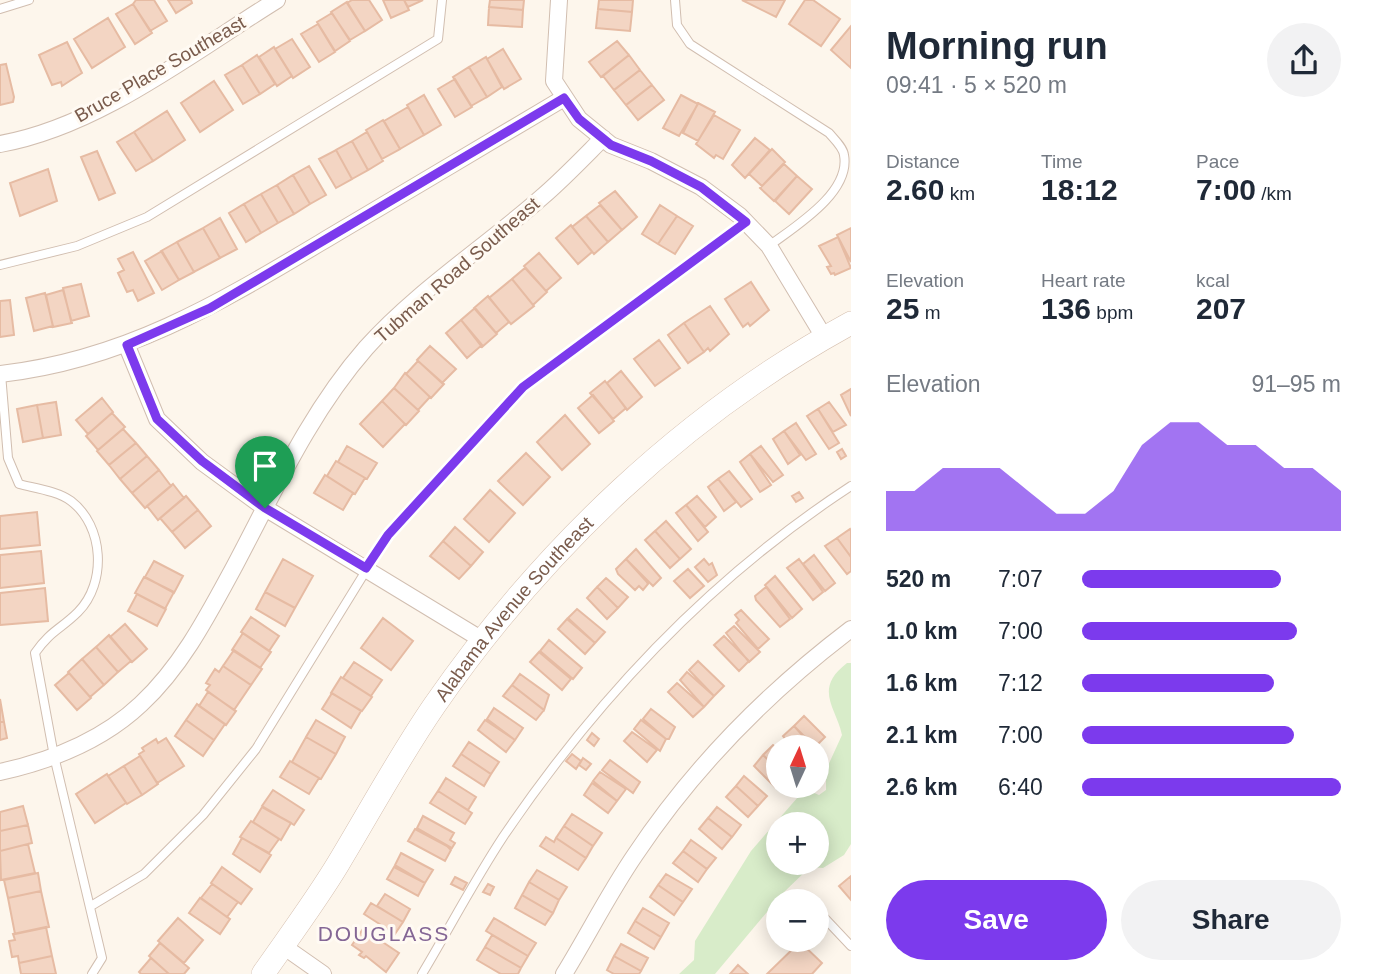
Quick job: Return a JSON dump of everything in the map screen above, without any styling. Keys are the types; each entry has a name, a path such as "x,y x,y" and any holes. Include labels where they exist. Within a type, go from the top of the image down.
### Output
{"main road":[{"name":"Alabama Avenue Southeast","path":"263,974 336,867 409,744 484,641 574,535 653,460 732,398 824,337 851,323"}],"street":[{"name":"Bruce Place Southeast","path":"0,144 42,134 99,109 276,0"},
{"path":"559,0 554,81 579,119 603,138 701,187 746,222 769,246 824,337"},
{"path":"1,374 41,369 127,345 210,308 564,98"},
{"name":"Tubman Road Southeast","path":"0,772 86,742 139,705 176,667 217,598 307,430 366,348 445,275 542,197 603,138"},
{"path":"127,345 157,419 202,461 265,508 484,641"},
{"path":"564,974 636,854 698,773 763,704 851,629"},
{"path":"283,946 323,974"}],"lane":[{"path":"0,9 29,0"},
{"path":"0,265 77,246 147,217 438,39 442,0"},
{"path":"675,0 677,25 690,44 829,132 844,153 845,169 833,196 769,246"},
{"path":"91,906 144,874 210,806 256,748 388,535 523,387 746,222"},
{"path":"1,374 8,458 19,484 70,500 92,525 98,555 95,583 79,611 48,634 35,653 54,755 102,958 93,974"},
{"path":"422,974 503,838 595,712 661,639 726,578 851,486"},
{"path":"829,923 851,946"}],"green space":[{"path":"847,663 851,663 851,844 844,855 829,864 829,812 785,812 797,798 830,798 830,761 842,735 830,698 831,681"},
{"path":"766,834 766,875 802,875 787,889 766,889 766,913 715,974 679,974 694,960 695,941 751,851"}],"building":[{"path":"136,0 154,0 167,21 150,31 133,4"},
{"path":"168,0 191,0 192,3 176,13"},
{"path":"352,0 369,0 382,20 365,31 347,3"},
{"path":"383,0 404,0 409,10 391,18"},
{"path":"404,0 423,0 408,7"},
{"path":"490,0 524,0 523,10 489,7"},
{"path":"599,0 633,0 632,12 598,9"},
{"path":"742,0 785,0 776,17"},
{"path":"805,0 813,0 840,19 821,46 789,24"},
{"path":"347,2 365,31 350,40 331,12"},
{"path":"133,4 152,33 135,44 116,14"},
{"path":"489,7 523,10 522,27 488,25"},
{"path":"598,9 632,12 630,31 596,28"},
{"path":"332,13 350,41 335,51 317,22"},
{"path":"108,18 125,47 92,68 74,39"},
{"path":"318,24 335,52 319,62 301,34"},
{"path":"851,26 851,68 831,50"},
{"path":"292,39 310,67 293,78 275,49"},
{"path":"617,41 629,55 601,77 589,62"},
{"path":"67,42 82,73 62,86 61,82 52,85 39,55"},
{"path":"274,47 292,76 277,86 259,57"},
{"path":"503,49 521,79 504,89 487,59"},
{"path":"257,55 275,84 260,94 242,65"},
{"path":"629,55 640,70 614,90 603,76"},
{"path":"486,57 502,87 487,97 469,67"},
{"path":"6,64 14,97 13,102 0,105 0,65"},
{"path":"242,65 260,94 243,104 225,75"},
{"path":"469,67 487,97 471,106 453,77"},
{"path":"640,70 652,85 626,105 614,90"},
{"path":"455,79 472,107 455,117 438,89"},
{"path":"214,81 233,110 200,132 181,103"},
{"path":"652,85 664,100 638,120 626,105"},
{"path":"424,95 441,125 424,135 407,105"},
{"path":"681,95 698,104 679,136 663,128"},
{"path":"698,103 715,112 698,141 683,133"},
{"path":"408,107 424,135 400,149 384,121"},
{"path":"167,111 185,140 153,161 134,132"},
{"path":"714,115 740,130 723,159 716,155 714,158 696,144"},
{"path":"383,120 400,149 382,159 366,130"},
{"path":"134,132 153,161 136,171 117,142"},
{"path":"367,132 383,161 368,170 352,141"},
{"path":"755,138 770,150 745,178 732,165"},
{"path":"352,141 368,170 352,179 336,150"},
{"path":"772,149 785,162 762,186 749,174"},
{"path":"336,150 352,179 336,188 319,159"},
{"path":"97,151 115,193 99,200 81,157"},
{"path":"784,164 797,176 774,201 760,188"},
{"path":"309,166 326,195 310,204 293,175"},
{"path":"48,169 57,201 20,216 10,183"},
{"path":"293,175 310,204 294,214 277,185"},
{"path":"797,176 812,189 789,214 775,201"},
{"path":"277,185 294,214 278,223 261,194"},
{"path":"615,191 637,217 622,230 599,203"},
{"path":"261,194 278,223 261,233 244,204"},
{"path":"244,204 261,233 246,242 229,213"},
{"path":"600,205 622,230 608,242 586,216"},
{"path":"660,205 677,216 658,244 642,234"},
{"path":"586,216 608,242 594,254 572,227"},
{"path":"677,216 693,226 675,254 658,244"},
{"path":"220,218 237,249 220,258 203,228"},
{"path":"571,225 592,252 578,264 556,238"},
{"path":"203,228 220,258 194,272 177,242"},
{"path":"851,228 851,262 837,235"},
{"path":"838,237 851,268 835,275 831,274 827,267 831,266 819,246"},
{"path":"177,242 194,272 179,280 161,251"},
{"path":"162,251 179,280 162,290 145,261"},
{"path":"133,252 154,293 138,301 133,290 127,292 118,273 124,270 118,259"},
{"path":"539,253 561,278 546,291 524,266"},
{"path":"525,268 547,292 533,305 512,279"},
{"path":"512,279 534,306 511,324 489,298"},
{"path":"751,282 769,310 750,326 748,323 743,327 725,299"},
{"path":"81,284 89,316 71,321 63,288"},
{"path":"63,290 72,323 53,327 46,295"},
{"path":"45,293 53,326 34,331 26,298"},
{"path":"488,296 509,322 496,333 474,308"},
{"path":"10,300 14,335 0,337 0,301"},
{"path":"710,306 729,334 710,351 708,348 704,352 684,323"},
{"path":"475,308 497,334 482,347 461,320"},
{"path":"461,320 482,345 467,358 446,333"},
{"path":"684,323 704,352 688,363 668,335"},
{"path":"659,340 680,368 655,386 634,359"},
{"path":"430,346 456,369 442,383 417,360"},
{"path":"418,361 444,384 431,398 406,374"},
{"path":"621,371 642,397 627,410 607,383"},
{"path":"405,373 430,397 418,410 394,388"},
{"path":"605,381 626,408 613,419 590,393"},
{"path":"394,388 419,411 406,425 382,401"},
{"path":"851,389 851,416 841,395"},
{"path":"593,395 614,421 599,433 578,408"},
{"path":"102,398 113,412 88,434 76,420"},
{"path":"382,401 405,424 383,447 360,424"},
{"path":"56,402 61,435 43,438 37,405"},
{"path":"829,402 846,425 833,432 818,409"},
{"path":"37,405 43,438 23,442 17,409"},
{"path":"818,409 839,443 829,449 807,416"},
{"path":"112,413 125,427 98,450 86,436"},
{"path":"565,415 590,444 562,470 537,442"},
{"path":"796,423 816,454 806,460 784,431"},
{"path":"123,429 136,443 109,465 97,451"},
{"path":"784,431 800,455 788,464 773,439"},
{"path":"136,443 147,456 120,479 109,465"},
{"path":"347,446 377,463 367,479 338,462"},
{"path":"761,446 783,475 773,482 750,454"},
{"path":"842,449 846,456 841,459 837,452"},
{"path":"526,453 550,477 523,505 498,481"},
{"path":"750,454 771,485 760,492 740,462"},
{"path":"147,456 159,470 132,493 120,479"},
{"path":"336,461 365,478 355,494 327,476"},
{"path":"159,470 171,486 145,508 132,493"},
{"path":"729,471 752,499 741,507 718,479"},
{"path":"325,475 353,493 343,510 314,493"},
{"path":"718,479 736,502 724,511 708,487"},
{"path":"173,484 184,498 158,520 147,506"},
{"path":"490,490 515,513 489,542 464,519"},
{"path":"799,492 803,498 796,502 792,496"},
{"path":"186,496 198,510 172,532 160,518"},
{"path":"697,496 716,517 705,527 686,505"},
{"path":"686,505 708,532 698,541 676,513"},
{"path":"198,510 211,526 185,548 172,532"},
{"path":"37,512 40,545 0,549 0,516"},
{"path":"666,521 691,549 680,559 655,531"},
{"path":"455,527 483,552 471,566 443,541"},
{"path":"850,529 851,531 851,557 837,538"},
{"path":"655,531 680,559 670,568 645,540"},
{"path":"837,538 851,557 851,571 847,574 825,546"},
{"path":"443,541 471,566 459,579 430,556"},
{"path":"636,549 661,578 653,586 626,559"},
{"path":"41,551 44,583 0,588 0,555"},
{"path":"814,555 835,583 825,591 803,564"},
{"path":"283,559 313,576 295,608 265,592"},
{"path":"626,559 648,584 643,590 639,586 635,590 618,574 616,569"},
{"path":"704,559 709,565 712,563 717,575 708,582 695,567"},
{"path":"799,559 823,592 813,600 787,568"},
{"path":"154,561 183,576 174,593 145,577"},
{"path":"688,569 704,586 690,598 674,581"},
{"path":"775,576 802,609 792,618 765,585"},
{"path":"144,577 174,592 165,609 135,593"},
{"path":"606,578 628,597 618,608 597,587"},
{"path":"597,587 618,608 607,619 587,598"},
{"path":"766,587 790,619 780,627 756,600 755,596"},
{"path":"45,588 48,621 0,625 0,593"},
{"path":"265,592 295,608 285,626 256,609"},
{"path":"137,594 166,609 157,626 128,611"},
{"path":"577,609 605,632 595,643 568,618"},
{"path":"741,610 769,639 758,649 736,623 739,620 735,615"},
{"path":"251,617 279,636 269,651 241,632"},
{"path":"383,618 413,641 391,670 361,648"},
{"path":"567,619 595,643 585,654 558,629"},
{"path":"125,624 147,649 132,662 110,637"},
{"path":"734,626 760,652 749,662 726,633"},
{"path":"243,633 271,652 260,668 232,650"},
{"path":"109,635 131,661 118,672 96,647"},
{"path":"724,636 749,661 739,671 714,645"},
{"path":"549,640 582,668 573,679 540,651"},
{"path":"96,647 118,672 104,685 82,659"},
{"path":"234,650 262,669 251,685 223,666"},
{"path":"539,652 571,679 562,690 530,662"},
{"path":"82,659 104,685 90,697 68,672"},
{"path":"698,661 724,686 714,696 689,670"},
{"path":"354,662 382,680 371,696 343,678"},
{"path":"223,666 251,685 234,710 206,690 210,685 206,683 215,669 219,672"},
{"path":"687,672 714,696 704,707 680,680"},
{"path":"69,673 91,698 77,710 55,685"},
{"path":"520,674 549,695 544,710 512,685"},
{"path":"341,677 372,697 362,711 331,693"},
{"path":"677,683 704,707 693,717 668,692"},
{"path":"512,685 544,710 536,720 503,696"},
{"path":"208,692 236,711 226,725 199,706"},
{"path":"332,693 361,711 351,728 322,709"},
{"path":"0,699 4,722 0,722"},
{"path":"197,704 225,724 214,740 186,720"},
{"path":"494,708 523,728 515,740 487,719"},
{"path":"651,709 675,727 669,739 643,719"},
{"path":"804,716 823,735 803,735 794,726"},
{"path":"186,720 214,740 203,756 175,736"},
{"path":"316,720 345,737 336,754 306,737"},
{"path":"485,720 515,740 506,752 478,730"},
{"path":"641,720 666,739 660,751 634,729"},
{"path":"0,722 4,722 7,738 0,740"},
{"path":"794,726 802,735 784,735"},
{"path":"632,732 657,750 647,762 624,741"},
{"path":"592,733 599,739 594,746 587,740"},
{"path":"306,737 336,754 321,779 292,762"},
{"path":"166,738 184,766 157,783 139,754 144,751 142,748 156,739 158,743"},
{"path":"469,742 499,762 491,774 461,754"},
{"path":"461,754 491,774 484,786 453,766"},
{"path":"572,754 581,761 576,769 566,761"},
{"path":"763,755 766,758 766,778 754,766"},
{"path":"140,756 158,784 142,795 124,766"},
{"path":"583,758 591,764 586,770 579,765"},
{"path":"610,760 640,782 633,793 602,770"},
{"path":"290,761 319,778 309,794 280,777"},
{"path":"124,766 142,795 127,804 108,776"},
{"path":"600,772 626,789 617,801 593,781"},
{"path":"107,774 126,803 95,823 76,794"},
{"path":"744,776 766,797 758,806 736,786"},
{"path":"446,778 476,797 468,810 438,791"},
{"path":"592,783 617,801 608,813 584,795"},
{"path":"736,786 758,806 748,817 726,797"},
{"path":"273,790 304,810 294,825 262,806"},
{"path":"438,791 472,813 465,824 430,803"},
{"path":"23,806 28,825 0,831 0,812"},
{"path":"262,807 291,823 281,840 253,822"},
{"path":"717,807 741,825 732,837 708,818"},
{"path":"572,814 602,833 593,846 564,826"},
{"path":"423,816 454,833 450,840 455,843 452,848 417,828"},
{"path":"708,818 732,837 722,849 699,829"},
{"path":"251,821 279,839 269,853 240,837"},
{"path":"28,825 32,843 0,851 0,831"},
{"path":"564,826 593,846 586,858 556,838"},
{"path":"415,829 451,850 445,861 408,841"},
{"path":"546,837 554,842 556,838 586,858 578,870 540,846"},
{"path":"242,838 271,855 260,872 233,854"},
{"path":"691,840 716,858 707,869 683,851"},
{"path":"28,844 35,873 1,880 0,851"},
{"path":"683,851 707,869 698,882 673,863"},
{"path":"401,853 433,870 425,883 395,865"},
{"path":"222,867 252,889 241,904 211,883"},
{"path":"394,867 425,883 418,896 387,879"},
{"path":"537,870 567,887 559,900 529,882"},
{"path":"38,873 41,891 8,898 4,880"},
{"path":"666,874 692,889 683,902 658,885"},
{"path":"851,876 851,900 839,886"},
{"path":"455,877 467,883 463,890 451,884"},
{"path":"529,882 559,900 553,913 522,895"},
{"path":"212,884 238,902 227,917 201,898"},
{"path":"488,884 494,887 490,895 483,892"},
{"path":"658,885 683,902 674,915 650,897"},
{"path":"41,891 49,927 15,934 8,898"},
{"path":"385,894 410,909 403,922 377,906"},
{"path":"522,895 553,913 545,925 515,908"},
{"path":"200,898 230,919 220,934 189,913"},
{"path":"371,903 403,922 395,934 364,914"},
{"path":"643,908 669,923 661,937 635,921"},
{"path":"178,918 203,940 184,963 158,941"},
{"path":"494,918 536,943 528,956 486,931"},
{"path":"635,921 661,937 654,949 628,933"},
{"path":"46,927 52,956 19,963 18,956 12,957 9,941 15,940 13,934"},
{"path":"363,929 399,953 386,972 366,956 364,958 359,955 362,952 352,945"},
{"path":"492,935 528,956 521,968 485,947"},
{"path":"160,943 189,968 184,974 169,974 149,956"},
{"path":"621,944 648,958 641,971 614,956"},
{"path":"485,947 521,968 518,974 501,974 477,960"},
{"path":"790,952 810,952 822,963 812,974 767,974"},
{"path":"52,956 56,974 21,974 19,963"},
{"path":"614,956 641,971 639,974 614,974 607,970"},
{"path":"151,958 169,974 141,974 139,972"},
{"path":"738,965 748,974 730,974"}],"district":[{"name":"DOUGLASS","path":"384,933"}],"route":[{"path":"564,98 579,119 611,145 651,161 701,187 746,222 523,387 388,535 366,568 265,508 202,461 157,419 127,345 210,308 564,98"}]}
